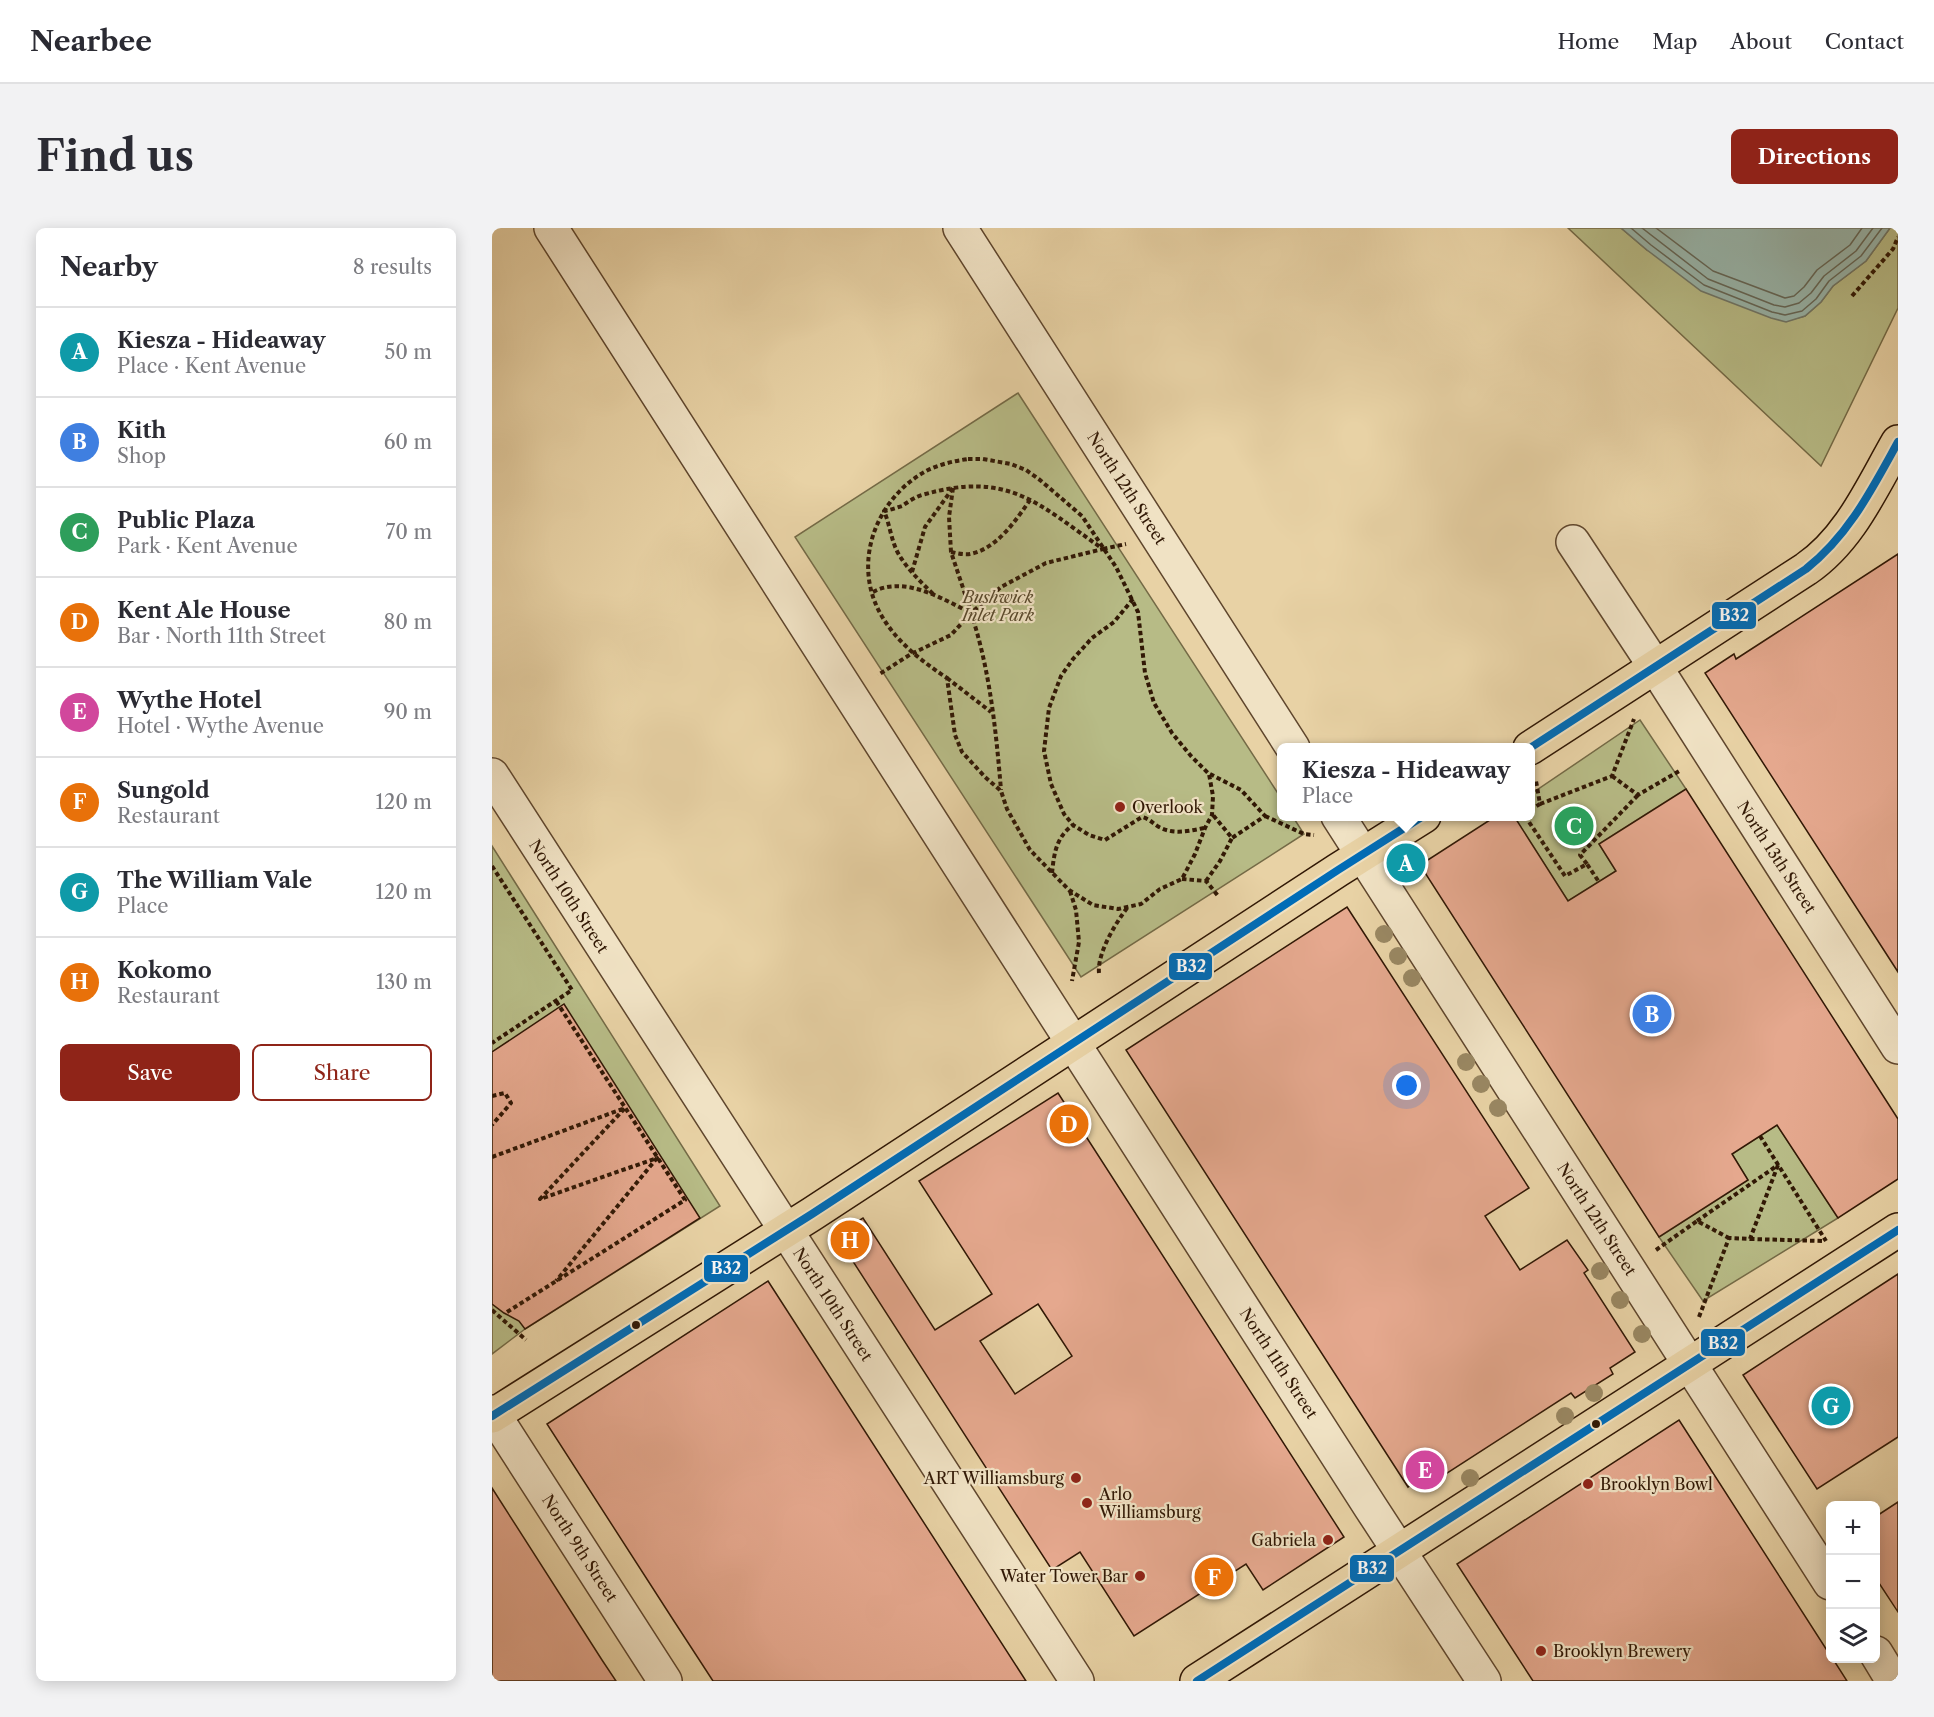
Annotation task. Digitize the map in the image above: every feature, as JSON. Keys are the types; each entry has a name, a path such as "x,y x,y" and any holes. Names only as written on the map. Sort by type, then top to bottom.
{"main road":[{"path":"1535,745 1806,569 1830,550 1850,525 1898,442"},
{"path":"493,1414 786,1231 1416,821"},
{"path":"1197,1681 1898,1230"}],"street":[{"name":"North 11th Street","path":"550,228 1484,1681"},
{"name":"North 12th Street","path":"960,228 1290,743"},
{"name":"North 13th Street","path":"1573,542 1898,1047"},
{"name":"North 10th Street","path":"492,775 1077,1681"},
{"name":"North 12th Street","path":"1327,826 1363,855 1826,1577"},
{"name":"North 9th Street","path":"493,1414 665,1681"},
{"path":"1880,1661 1893,1681"}],"path":[{"path":"1852,296 1893,249 1898,237"},
{"path":"993,713 924,663 898,638 878,608 868,576 870,543 890,501 902,488 929,470 947,462 968,459 999,461 1026,470 1082,516 1116,567 1138,612 1145,673 1154,703 1172,733 1191,756 1209,774 1242,790 1265,816 1304,834 1327,826"},
{"path":"884,512 900,507 919,495 953,488 974,485 1002,488 1030,500 1057,516 1103,549"},
{"path":"953,488 949,517 951,552 978,633 993,713 1001,791 1007,809 1030,850 1069,890 1093,905 1118,909 1141,904 1160,889 1182,879 1206,881 1219,897"},
{"path":"912,572 925,527 953,488"},
{"path":"951,552 969,555 987,546 1008,531 1030,500"},
{"path":"884,512 897,552 933,594"},
{"path":"878,675 914,653 951,635 1001,587 1046,563 1129,543"},
{"path":"873,592 880,588 914,588 933,594 971,614"},
{"path":"1132,599 1114,622 1092,638 1072,659 1061,676 1049,708 1044,751 1051,784 1064,814 1073,825 1089,835 1105,840 1142,817 1151,819 1155,825 1169,831 1188,832 1205,828"},
{"path":"947,678 955,735 962,752 1001,791"},
{"path":"1535,807 1612,776 1634,719"},
{"path":"1599,882 1580,855 1638,795 1682,770"},
{"path":"1182,879 1212,815 1214,796 1209,774"},
{"path":"1612,776 1638,795"},
{"path":"1536,781 1540,804"},
{"path":"1212,815 1232,838"},
{"path":"1206,881 1232,838 1265,816"},
{"path":"1528,821 1564,876 1587,864"},
{"path":"1052,873 1055,851 1064,831 1073,825"},
{"path":"492,866 572,990 492,1043"},
{"path":"1069,890 1076,910 1080,942 1072,981"},
{"path":"1100,974 1099,966 1114,926 1127,907"},
{"path":"507,1312 685,1200 556,1001"},
{"path":"492,1096 505,1093 511,1103 492,1125"},
{"path":"492,1157 625,1108"},
{"path":"625,1108 540,1199 657,1158"},
{"path":"1697,1221 1729,1238 1826,1241 1760,1136"},
{"path":"556,1281 657,1158"},
{"path":"1656,1250 1778,1165"},
{"path":"1750,1239 1778,1165"},
{"path":"1699,1317 1729,1238"},
{"path":"492,1310 526,1340"}],"green space":[{"path":"1568,228 1621,228 1647,250 1786,321 1805,316 1821,302 1833,286 1866,261 1890,228 1898,228 1898,308 1821,466"},
{"name":"Bushwick Inlet Park","path":"1018,393 1277,792 1277,821 1296,821 1304,834 1081,977 795,537"},
{"path":"1640,720 1686,789 1599,844 1616,871 1568,901 1517,821 1535,821 1535,791"},
{"path":"492,846 720,1206 525,1329 492,1354"},
{"path":"1777,1125 1838,1218 1703,1301 1659,1237 1748,1180 1732,1154"}],"water":[{"path":"1621,228 1890,228 1866,261 1833,286 1821,302 1805,316 1786,322 1701,291"}],"building":[{"path":"1898,554 1898,972 1705,673 1734,654 1736,659"},
{"path":"1686,789 1898,1119 1898,1179 1838,1218 1777,1125 1732,1154 1748,1180 1659,1237 1420,865 1488,821 1517,821 1568,901 1616,871 1599,844"},
{"path":"1347,907 1529,1188 1485,1216 1520,1270 1567,1240 1588,1270 1584,1273 1635,1352 1610,1368 1613,1374 1575,1398 1571,1393 1421,1490 1416,1480 1408,1487 1126,1050"},
{"path":"564,1004 700,1218 525,1329 519,1321 492,1304 492,1052"},
{"path":"1058,1093 1344,1537 1263,1590 1246,1564 1134,1636 1080,1552 1052,1570 836,1235 863,1218 935,1330 992,1294 919,1181","holes":["1038,1304 1072,1356 1015,1394 980,1341"]},
{"path":"1898,1274 1898,1437 1817,1489 1743,1375"},
{"path":"768,1281 1026,1681 713,1681 672,1618 547,1424"},
{"path":"1679,1420 1826,1649 1826,1663 1836,1663 1847,1681 1533,1681 1457,1564"},
{"path":"492,1488 602,1660 616,1681 492,1681"},
{"path":"1898,1502 1898,1612 1880,1585 1880,1514"}],"transit line":[{"name":"B32","path":"1535,745 1806,569 1821,556 1847,526 1869,494 1898,442"},
{"name":"B32","path":"492,1416 812,1214 1415,821"},
{"name":"B32","path":"1197,1681 1898,1230"}],"place":[{"name":"Overlook","path":"1120,807"},
{"name":"Public Plaza","path":"1574,826"},
{"name":"Kiesza - Hideaway","path":"1406,863"},
{"name":"Kith","path":"1652,1014"},
{"name":"Kent Ale House","path":"1069,1124"},
{"name":"Kokomo","path":"850,1240"},
{"name":"The William Vale","path":"1831,1406"},
{"name":"Wythe Hotel","path":"1425,1470"},
{"name":"ART Williamsburg","path":"1076,1478"},
{"name":"Brooklyn Bowl","path":"1588,1484"},
{"name":"Arlo Williamsburg","path":"1087,1503"},
{"name":"Gabriela","path":"1328,1540"},
{"name":"Water Tower Bar","path":"1140,1576"},
{"name":"Sungold","path":"1214,1577"},
{"name":"Brooklyn Brewery","path":"1541,1651"}]}
